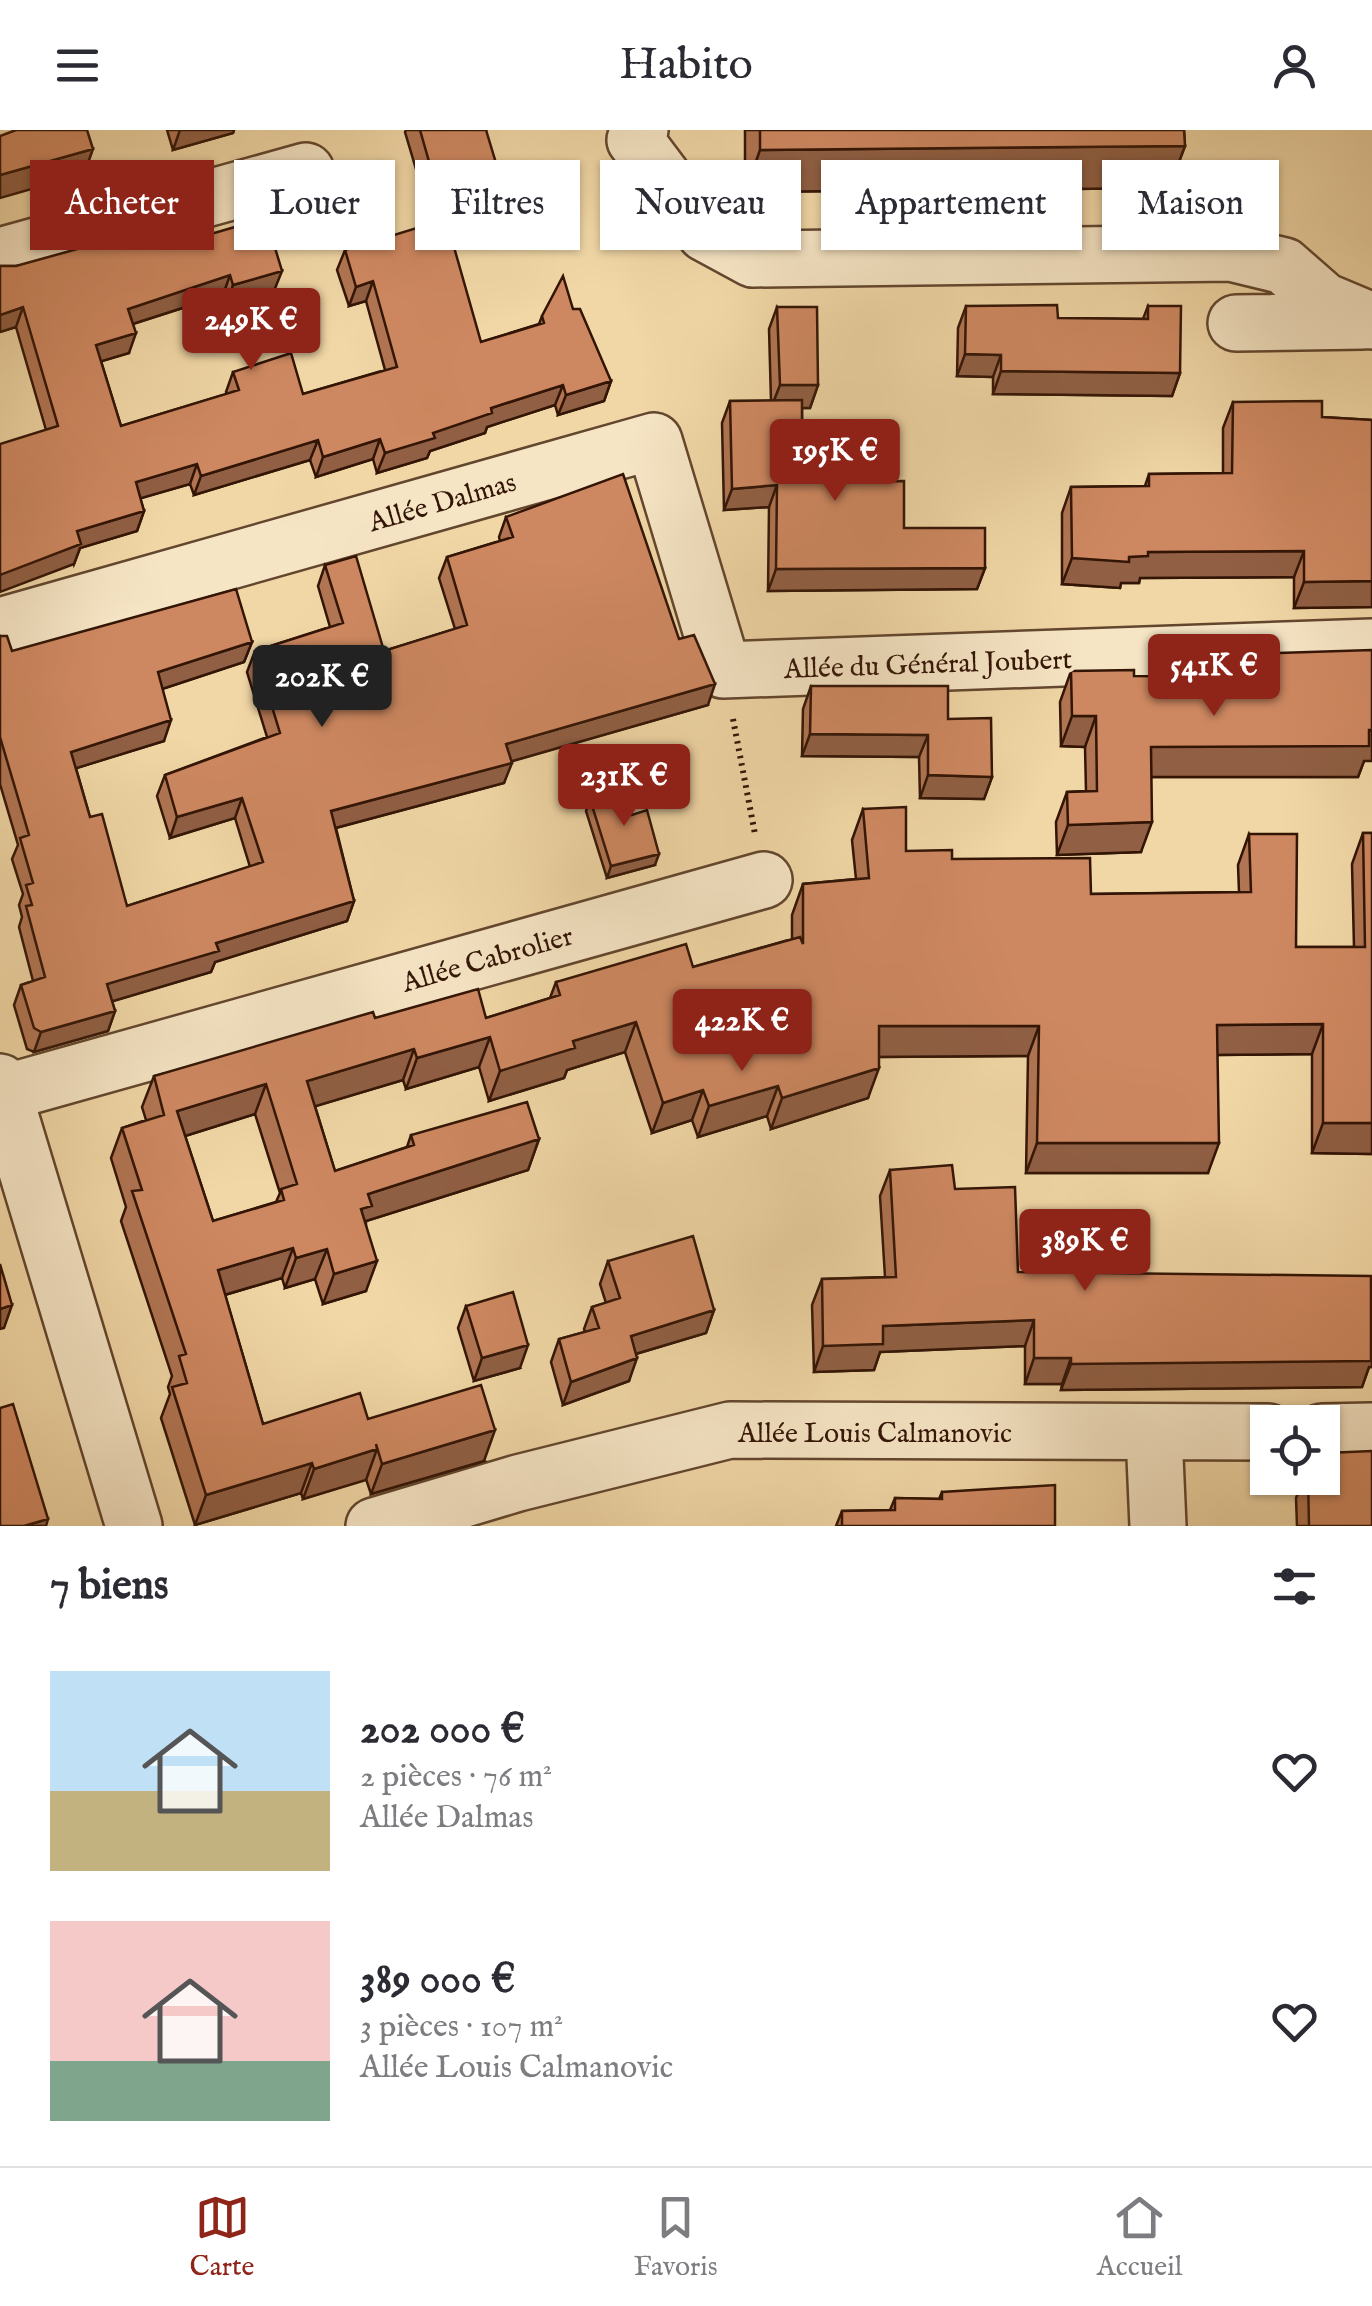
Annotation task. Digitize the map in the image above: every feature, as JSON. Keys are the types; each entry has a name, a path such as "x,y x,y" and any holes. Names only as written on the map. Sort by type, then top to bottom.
{"street":[{"path":"640,130 635,140 704,233 753,259 1231,253 1284,266 1324,301 1369,321"},
{"path":"0,256 234,190"},
{"path":"1236,322 1369,321"},
{"name":"Allée Dalmas","path":"0,626 654,441 723,670"},
{"name":"Allée du Général Joubert","path":"723,670 1372,647"},
{"name":"Allée Cabrolier","path":"2,1088 764,880"},
{"path":"2,1088 134,1526"},
{"name":"Allée Louis Calmanovic","path":"374,1526 518,1483 730,1430 1250,1432"},
{"path":"1340,1432 1372,1431"},
{"path":"1154,1434 1158,1526"}],"path":[{"path":"723,670 764,880"}],"building":[{"path":"16,130 87,130 93,149 54,160 30,160 30,167 0,175 0,136"},
{"path":"420,130 486,130 495,160 429,160"},
{"path":"760,130 1184,130 1185,146 760,150"},
{"path":"234,227 234,250 276,250 282,271 233,285 230,275 128,309 136,333 96,345 121,426 239,390 233,372 291,353 303,394 397,367 373,281 356,287 345,250 395,250 395,235 415,229 415,250 455,250 481,342 544,323 542,316 563,276 573,309 580,309 611,381 566,395 563,385 491,408 492,413 433,433 435,438 385,453 380,439 323,457 318,440 201,476 197,464 136,482 144,511 77,531 81,544 0,575 0,444 58,426 23,307 0,315 0,266 16,266 74,250 214,250 214,233"},
{"path":"1057,305 1058,318 1148,319 1148,306 1181,306 1180,373 1001,371 1001,355 965,354 966,306"},
{"path":"777,307 817,307 818,385 780,385"},
{"path":"802,400 802,482 904,481 904,528 985,528 985,568 776,569 777,485 732,489 730,401"},
{"path":"1322,401 1322,417 1372,420 1372,581 1304,582 1304,551 1148,552 1148,556 1129,557 1129,562 1072,558 1071,487 1149,486 1149,474 1232,473 1233,402"},
{"path":"623,474 679,639 694,635 715,684 506,744 512,763 331,811 354,901 216,943 219,951 107,984 115,1011 41,1032 34,1028 21,985 45,977 26,906 32,905 26,885 33,883 20,838 29,835 0,737 0,636 7,636 12,651 236,589 252,642 158,672 171,720 71,752 90,817 102,814 127,906 263,862 242,798 177,817 165,775 280,733 255,651 343,623 325,565 356,556 384,651 467,625 447,557 513,537 506,517"},
{"path":"1372,650 1369,746 1151,747 1152,822 1068,825 1067,792 1097,791 1096,716 1072,716 1071,671 1134,670 1134,676 1248,677 1248,654"},
{"path":"811,686 948,686 948,719 991,718 992,777 928,775 928,735 810,734"},
{"path":"625,788 632,815 647,810 659,854 611,866 590,799"},
{"path":"906,807 906,851 952,850 952,859 1090,858 1091,894 1251,892 1249,834 1297,834 1296,947 1365,947 1363,833 1372,833 1372,1123 1323,1123 1323,1024 1217,1025 1219,1143 1037,1143 1039,1026 879,1026 879,1068 782,1098 778,1086 709,1106 703,1090 663,1103 636,1022 573,1041 575,1048 500,1071 490,1037 417,1058 414,1049 307,1081 335,1171 414,1145 411,1135 527,1102 539,1139 368,1194 372,1206 361,1209 377,1261 334,1274 327,1249 296,1258 293,1248 218,1270 263,1424 360,1393 368,1419 481,1385 495,1430 382,1464 376,1444 377,1449 314,1469 312,1463 206,1495 172,1387 187,1383 179,1356 186,1354 132,1191 142,1190 122,1128 164,1115 154,1076 373,1012 375,1018 478,989 486,1018 560,995 556,982 686,944 693,967 800,937 803,944 803,884 869,878 863,809","holes":["266,1084 297,1184 281,1189 284,1200 213,1221 177,1111"]},
{"path":"952,1165 955,1189 1015,1187 1018,1272 1371,1276 1371,1361 1071,1364 1071,1358 1034,1358 1034,1320 883,1326 883,1344 823,1346 822,1279 896,1277 890,1170"},
{"path":"693,1236 714,1310 631,1336 637,1358 571,1382 559,1339 599,1328 592,1307 620,1298 608,1261"},
{"path":"0,1264 12,1305 0,1309"},
{"path":"513,1292 528,1345 482,1358 466,1306"},
{"path":"13,1404 48,1519 24,1526 0,1526 0,1408"},
{"path":"1372,1451 1372,1526 1309,1526 1308,1495 1340,1495 1340,1452"},
{"path":"1055,1485 1055,1526 842,1526 842,1511 895,1510 895,1498 942,1499 942,1492"}]}
